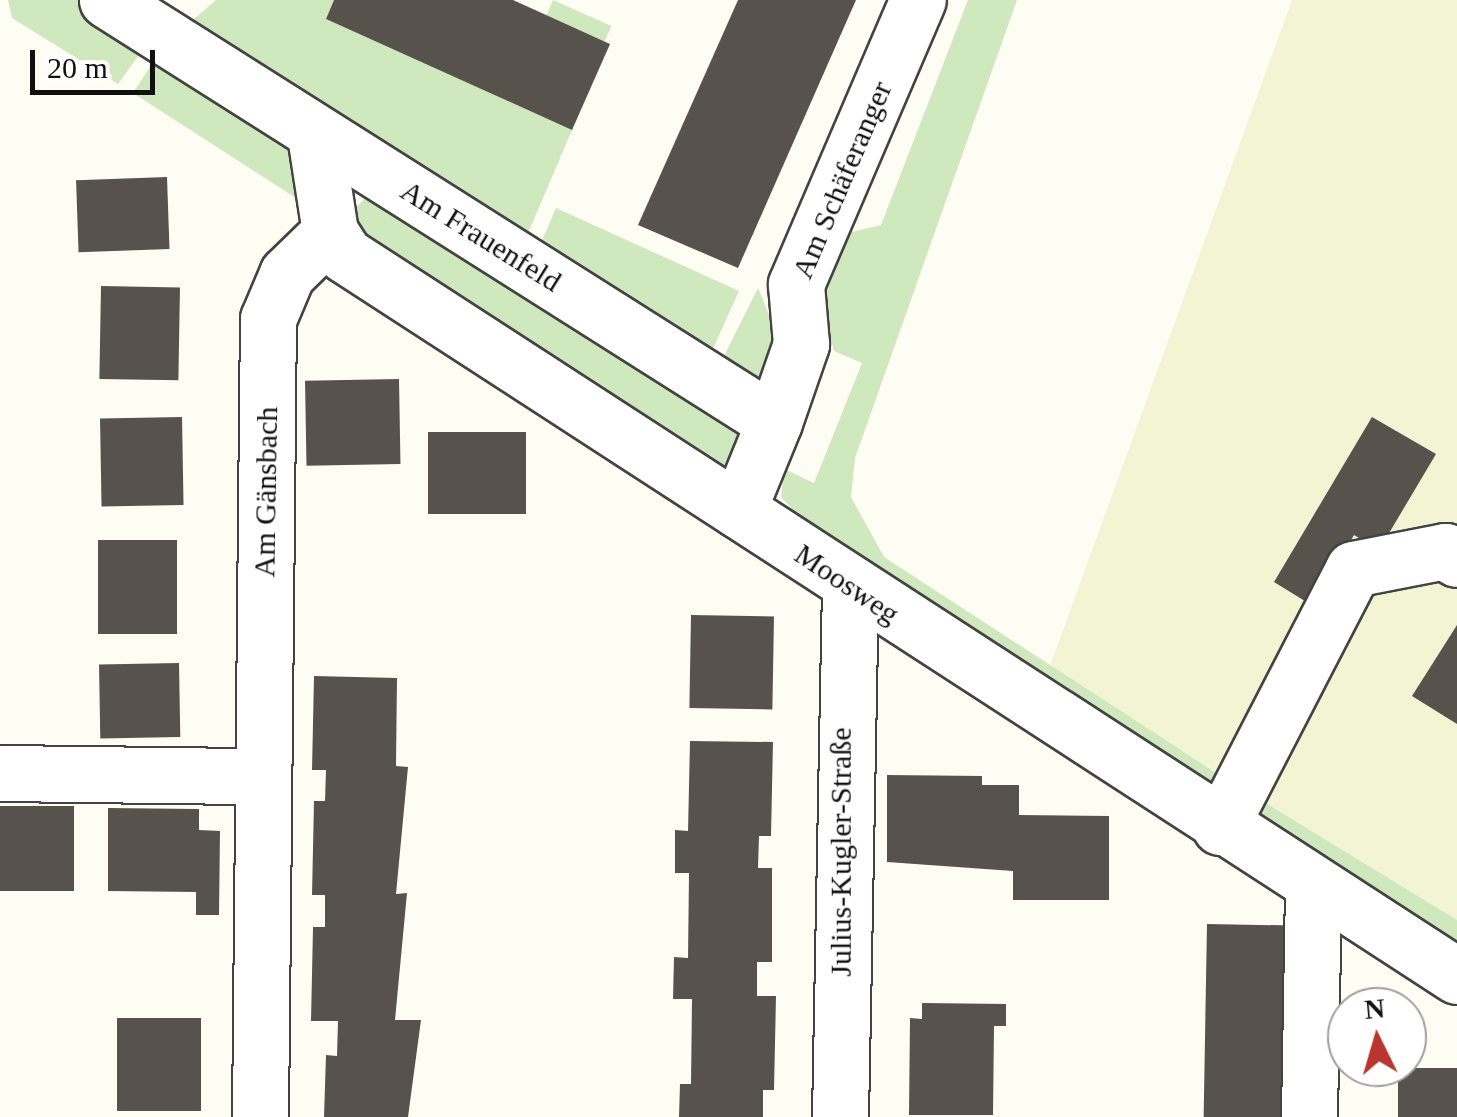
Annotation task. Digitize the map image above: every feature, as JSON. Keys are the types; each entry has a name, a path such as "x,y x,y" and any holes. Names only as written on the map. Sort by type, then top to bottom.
{"street":[{"name":"Am Frauenfeld","path":"107,0 774,422"},
{"name":"Am Schäferanger","path":"774,422 801,344 796,284 918,0"},
{"path":"315,135 330,232"},
{"name":"Moosweg","path":"330,232 345,254 1220,827 1457,976"},
{"name":"Am Gänsbach","path":"260,1117 268,319 287,274 330,232"},
{"path":"738,510 774,422"},
{"path":"1220,827 1353,569 1445,551 1457,559"},
{"name":"Julius-Kugler-Straße","path":"840,1117 850,586"},
{"path":"0,774 263,776"},
{"path":"1309,1117 1313,885"}],"green space":[{"path":"8,0 91,0 147,44 118,84 12,18"},
{"path":"216,0 334,0 326,19 572,130 520,252 178,33"},
{"path":"553,0 611,26 605,42 546,16"},
{"path":"968,0 1017,0 855,458 851,497 884,557 1230,782 1221,796 810,529 781,497 784,469 814,483 862,363 834,351 819,294 847,233 881,225"},
{"path":"1292,0 1457,0 1457,920 1049,669"},
{"path":"159,53 288,141 307,205 133,93"},
{"path":"371,193 734,419 741,435 727,470 677,456 683,440 407,262 397,276 376,263 351,212"},
{"path":"556,208 739,291 707,362 533,261"},
{"path":"758,288 781,344 762,382 718,368"},
{"path":"1256,797 1457,920 1457,948 1250,813"}],"building":[{"path":"334,0 513,0 610,44 572,130 326,19"},
{"path":"738,0 856,0 738,268 638,225"},
{"path":"167,177 170,249 79,252 76,180"},
{"path":"101,286 180,287 178,380 99,379"},
{"path":"399,379 400,464 306,466 305,381"},
{"path":"182,417 184,505 102,506 100,418"},
{"path":"1372,417 1436,454 1379,550 1354,535 1313,606 1274,582"},
{"path":"428,432 526,432 526,514 428,514"},
{"path":"98,540 177,540 177,634 98,634"},
{"path":"691,615 774,616 772,709 689,708"},
{"path":"1457,625 1457,724 1412,696"},
{"path":"179,663 180,737 100,738 99,664"},
{"path":"314,676 397,678 396,766 408,767 396,894 407,893 395,1020 421,1020 408,1117 324,1117 326,1055 337,1056 338,1021 311,1021 313,927 325,927 325,895 312,895 314,801 325,801 326,770 312,770"},
{"path":"690,741 773,742 771,836 759,836 758,868 772,868 772,962 757,962 757,996 776,996 774,1090 763,1090 763,1117 679,1117 680,1084 691,1084 692,999 673,999 674,957 688,958 689,873 675,873 675,830 688,831"},
{"path":"887,775 982,776 982,785 1019,785 1019,815 1109,816 1109,900 1013,900 1013,871 887,862"},
{"path":"0,806 74,806 74,891 0,891"},
{"path":"108,808 199,809 199,830 220,831 219,915 196,915 196,892 108,891"},
{"path":"1207,924 1284,925 1281,1117 1204,1117"},
{"path":"922,1003 1006,1004 1006,1026 994,1026 993,1115 909,1115 910,1018 922,1019"},
{"path":"117,1018 201,1018 201,1111 117,1111"},
{"path":"1427,1068 1457,1068 1457,1117 1398,1117 1398,1087 1427,1087"}]}
